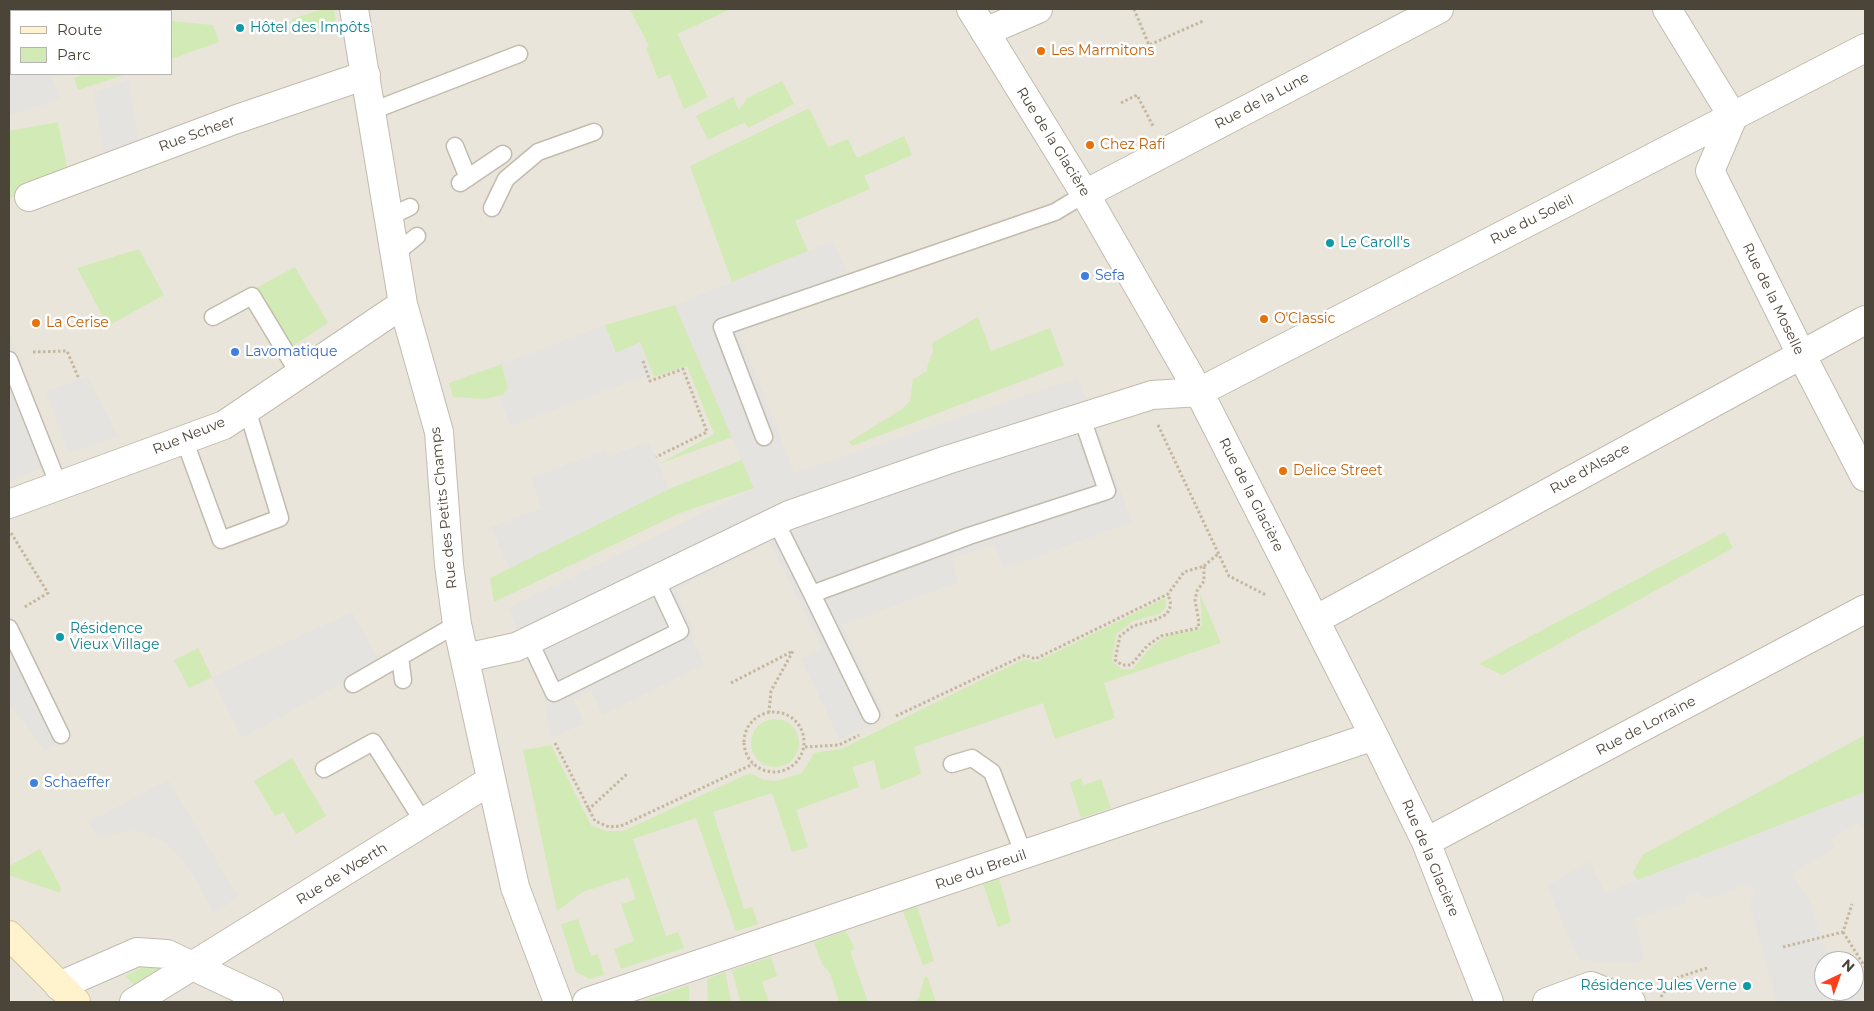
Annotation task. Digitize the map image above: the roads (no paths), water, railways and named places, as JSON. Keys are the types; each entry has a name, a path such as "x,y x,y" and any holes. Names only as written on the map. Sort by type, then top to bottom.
{"street":[{"name":"Rue des Petits Champs","path":"354,9 372,111 400,212 395,254 403,304 439,432 449,565 457,624 490,781 515,887 558,1002"},
{"name":"Rue de la Glacière","path":"971,9 1085,194 1199,392 1426,842 1489,1002"},
{"path":"985,32 1038,9"},
{"name":"Rue de la Lune","path":"1085,194 1439,9"},
{"path":"1667,9 1733,117"},
{"name":"Rue du Soleil","path":"1199,392 1865,48"},
{"name":"Rue Scheer","path":"29,197 234,120 366,74"},
{"name":"Rue de la Moselle","path":"1733,117 1710,171 1801,354 1865,477"},
{"name":"Rue Neuve","path":"9,504 224,424 403,304"},
{"name":"Rue d'Alsace","path":"1315,620 1865,320"},
{"path":"465,658 516,647 776,522 947,460 1152,396 1199,392"},
{"name":"Rue de Lorraine","path":"1426,842 1865,609"},
{"name":"Rue du Breuil","path":"587,1002 1374,736"},
{"name":"Rue de Wœrth","path":"134,1002 194,967 490,781"},
{"path":"9,936 68,994 137,952 166,954 269,1002"},
{"path":"1547,1002 1591,986 1631,1002"}],"lane":[{"path":"372,111 519,54"},
{"path":"492,208 506,178 538,152 594,132"},
{"path":"455,146 464,181 503,154"},
{"path":"764,437 722,327 1055,212 1085,194"},
{"path":"395,254 417,236"},
{"path":"213,317 252,296 299,374"},
{"path":"9,360 59,486"},
{"path":"184,440 221,540 280,518 247,409"},
{"path":"812,594 968,536 1107,491 1082,418"},
{"path":"776,522 871,715"},
{"path":"529,640 554,693 680,631 656,580"},
{"path":"353,684 457,624"},
{"path":"9,628 61,734"},
{"path":"400,657 404,680"},
{"path":"324,768 373,742 424,823"},
{"path":"952,764 972,758 992,772 1024,855"}],"place":[{"name":"Hôtel des Impôts","path":"240,28"},
{"name":"Les Marmitons","path":"1041,51"},
{"name":"Chez Rafi","path":"1090,145"},
{"name":"Le Caroll's","path":"1330,243"},
{"name":"Sefa","path":"1085,276"},
{"name":"O'Classic","path":"1264,319"},
{"name":"La Cerise","path":"36,323"},
{"name":"Lavomatique","path":"235,352"},
{"name":"Delice Street","path":"1283,471"},
{"name":"Résidence Vieux Village","path":"60,637"},
{"name":"Schaeffer","path":"34,783"},
{"name":"Résidence Jules Verne","path":"1747,986"}]}
